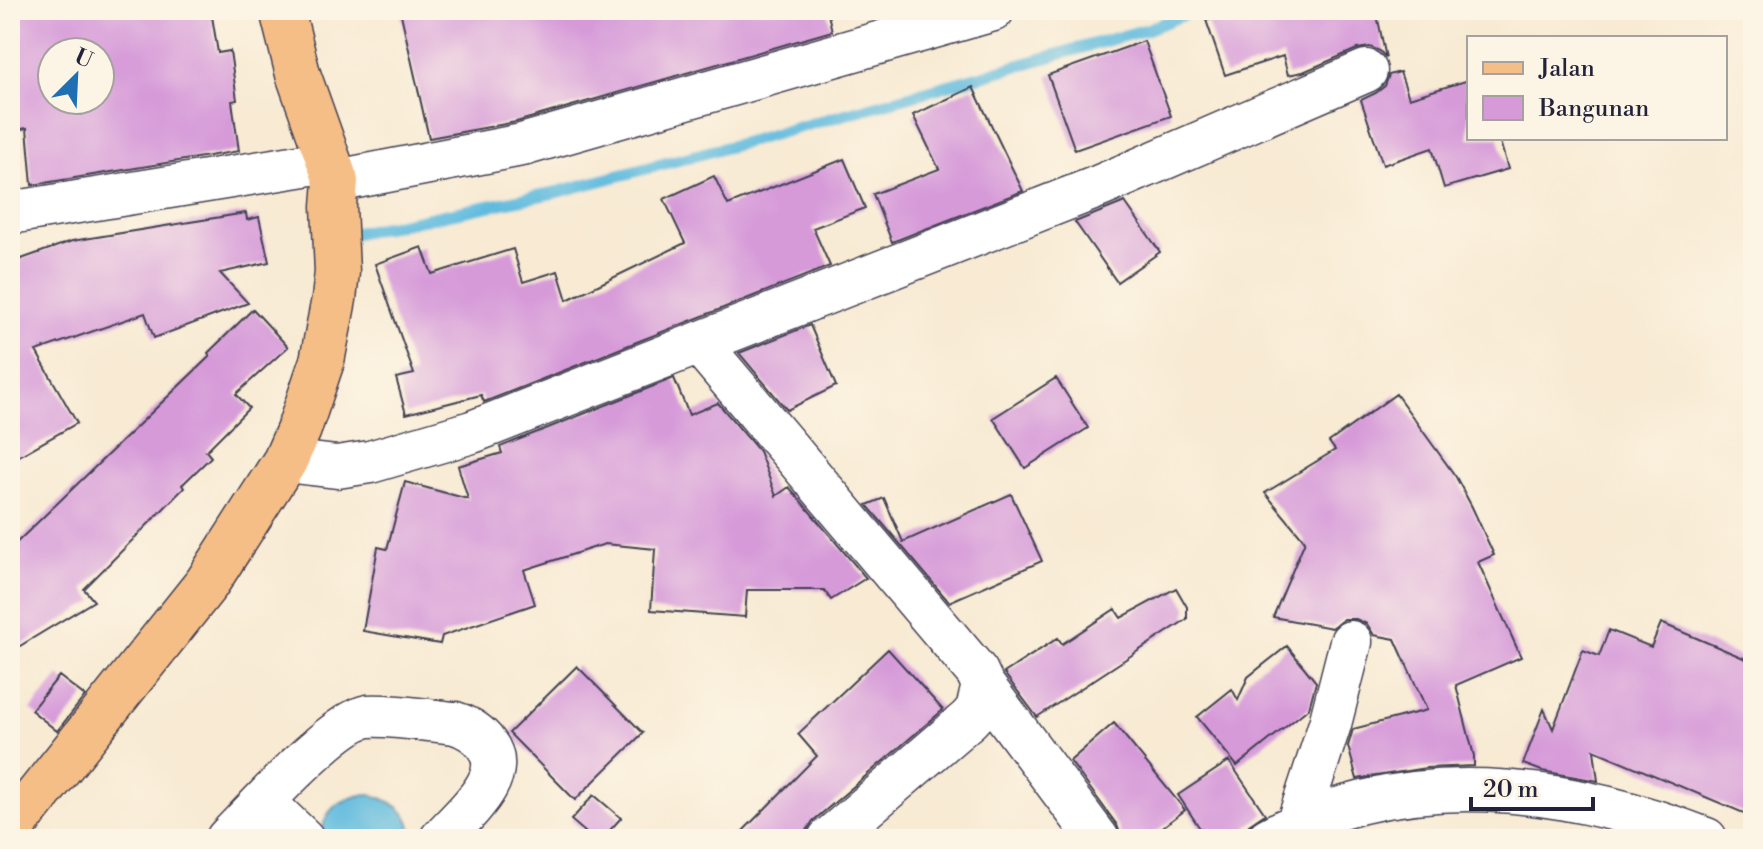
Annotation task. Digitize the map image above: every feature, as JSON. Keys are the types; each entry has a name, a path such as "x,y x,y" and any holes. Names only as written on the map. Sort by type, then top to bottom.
{"main road":[{"path":"10,830 207,583 285,461 322,361 337,272 333,183 298,74 282,10"}],"street":[{"path":"10,213 333,183 522,145 993,10"},
{"path":"285,461 337,467 370,462 472,432 1100,186 1366,71"},
{"path":"699,343 977,672 983,685 1098,839"},
{"path":"1283,831 1330,724 1351,642"},
{"path":"829,839 969,719 977,710 983,685"},
{"path":"227,839 319,746 366,716 455,723 467,727 492,753 494,767 479,796 441,839"},
{"path":"1283,831 1346,805 1380,798 1496,790 1553,795 1609,807 1660,821 1706,839"},
{"path":"264,802 303,839"}],"water":[{"path":"367,794 392,803 405,814 411,839 323,839 325,820 334,807"}],"building":[{"path":"10,10 211,10 218,53 230,51 237,100 232,101 239,151 32,185 27,128 16,130 10,76"},
{"path":"400,10 827,10 832,31 516,122 429,138"},
{"path":"1235,10 1376,10 1386,58 1370,47 1357,49 1303,72 1288,75 1283,56 1225,75 1206,20"},
{"path":"1144,41 1171,116 1075,150 1048,75"},
{"path":"1400,72 1409,98 1467,81 1467,140 1500,140 1508,169 1444,188 1432,148 1383,165 1361,100 1385,86 1389,75"},
{"path":"973,87 1023,191 892,242 873,194 939,169 913,115"},
{"path":"844,159 865,208 813,228 830,266 484,402 481,395 406,414 396,378 414,374 375,264 422,247 432,274 513,249 523,282 558,271 567,300 685,243 664,199 714,176 728,205"},
{"path":"1125,202 1160,252 1117,282 1075,222"},
{"path":"246,213 247,220 259,217 269,262 220,273 248,303 154,338 145,313 36,351 77,423 10,461 10,263 72,241"},
{"path":"253,309 288,347 236,394 249,408 206,451 211,457 182,485 184,488 84,589 94,601 10,652 10,549 210,356 208,353"},
{"path":"810,325 836,386 787,410 739,353"},
{"path":"674,378 689,415 718,403 759,451 776,496 789,487 866,578 831,600 824,590 747,590 745,617 651,610 655,549 605,544 524,570 535,604 442,636 440,644 363,631 378,547 387,549 405,482 468,499 458,466 502,453 500,447"},
{"path":"1056,378 1088,428 1025,468 993,418"},
{"path":"1396,394 1456,477 1472,507 1494,555 1478,562 1521,657 1456,685 1474,766 1426,768 1357,779 1348,746 1353,729 1427,710 1395,639 1374,635 1367,624 1356,619 1344,619 1332,628 1273,617 1305,541 1265,493 1335,450 1329,442"},
{"path":"1011,494 1042,561 949,602 867,505 884,498 903,542"},
{"path":"1176,588 1187,607 1187,619 1037,717 1004,673 1058,638 1062,644 1115,609 1121,618"},
{"path":"1661,623 1753,662 1753,817 1594,750 1598,781 1542,771 1523,764 1544,709 1553,729 1583,650 1599,656 1609,630 1651,647"},
{"path":"1287,646 1316,682 1309,708 1237,766 1197,717 1232,689 1238,700 1248,677"},
{"path":"888,649 943,710 813,821 806,839 735,839 817,756 798,734"},
{"path":"577,666 643,733 575,800 509,733"},
{"path":"59,676 85,696 57,731 31,710"},
{"path":"1114,723 1185,810 1147,839 1122,839 1117,825 1070,761"},
{"path":"1229,761 1265,814 1236,839 1207,839 1178,795"},
{"path":"594,795 621,818 602,839 593,839 571,820"}],"waterway":[{"path":"351,234 557,192 750,141 1148,29 1196,10"}]}
